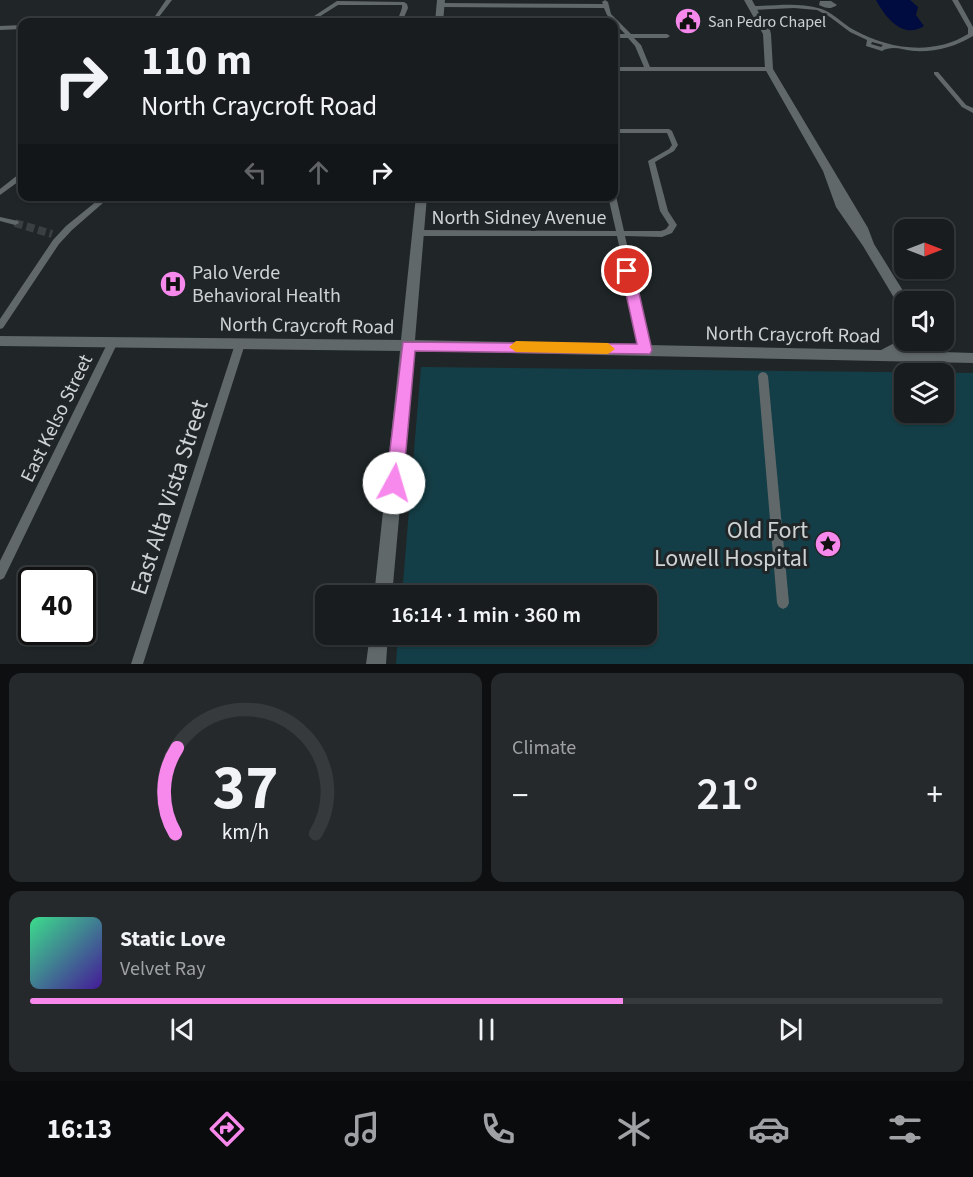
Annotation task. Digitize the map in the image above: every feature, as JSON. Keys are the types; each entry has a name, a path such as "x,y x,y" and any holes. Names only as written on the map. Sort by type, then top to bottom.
{"street":[{"path":"156,18 169,0"},
{"path":"748,0 767,34 769,69 897,291"},
{"path":"755,12 816,8 833,15 854,32 870,39 868,45 872,47 882,49 888,44 936,48 962,42 972,35 971,28 955,0"},
{"path":"314,18 337,3 404,4 401,18"},
{"path":"439,18 441,3 605,3 612,18"},
{"path":"618,24 638,45 647,68"},
{"path":"0,28 18,27"},
{"path":"618,36 667,36"},
{"path":"618,69 769,69"},
{"path":"936,73 964,106 973,111"},
{"name":"North Sidney Avenue","path":"419,233 662,234 669,231 673,225 664,211 651,161 672,150 675,145 669,131 618,132"},
{"path":"0,193 18,179"},
{"path":"0,326 51,248 56,235 101,201"},
{"path":"384,585 422,201"},
{"path":"613,201 645,350"},
{"path":"3,220 15,223"},
{"name":"North Craycroft Road","path":"0,341 408,345 973,358"},
{"name":"East Kelso Street","path":"0,574 113,342"},
{"name":"East Alta Vista Street","path":"137,664 240,344"},
{"path":"880,356 894,349"},
{"path":"934,351 938,357"},
{"path":"764,376 783,603"},
{"path":"376,664 378,645"}],"shaded area":[{"path":"876,0 910,0 918,7 916,15 924,26 916,30 909,30 896,25 884,13"},
{"path":"421,367 894,372 894,423 954,423 954,373 973,373 973,664 396,664 397,645 657,645 657,585 403,585"}],"tunnel":[{"path":"15,223 52,234"}],"slow traffic":[{"path":"516,347 608,349"}],"place":[{"name":"San Pedro Chapel","path":"688,21"},
{"name":"Palo Verde Behavioral Health","path":"173,284"},
{"name":"Old Fort Lowell Hospital","path":"828,544"}],"route":[{"path":"394,483 408,345 645,350 627,271"}]}
